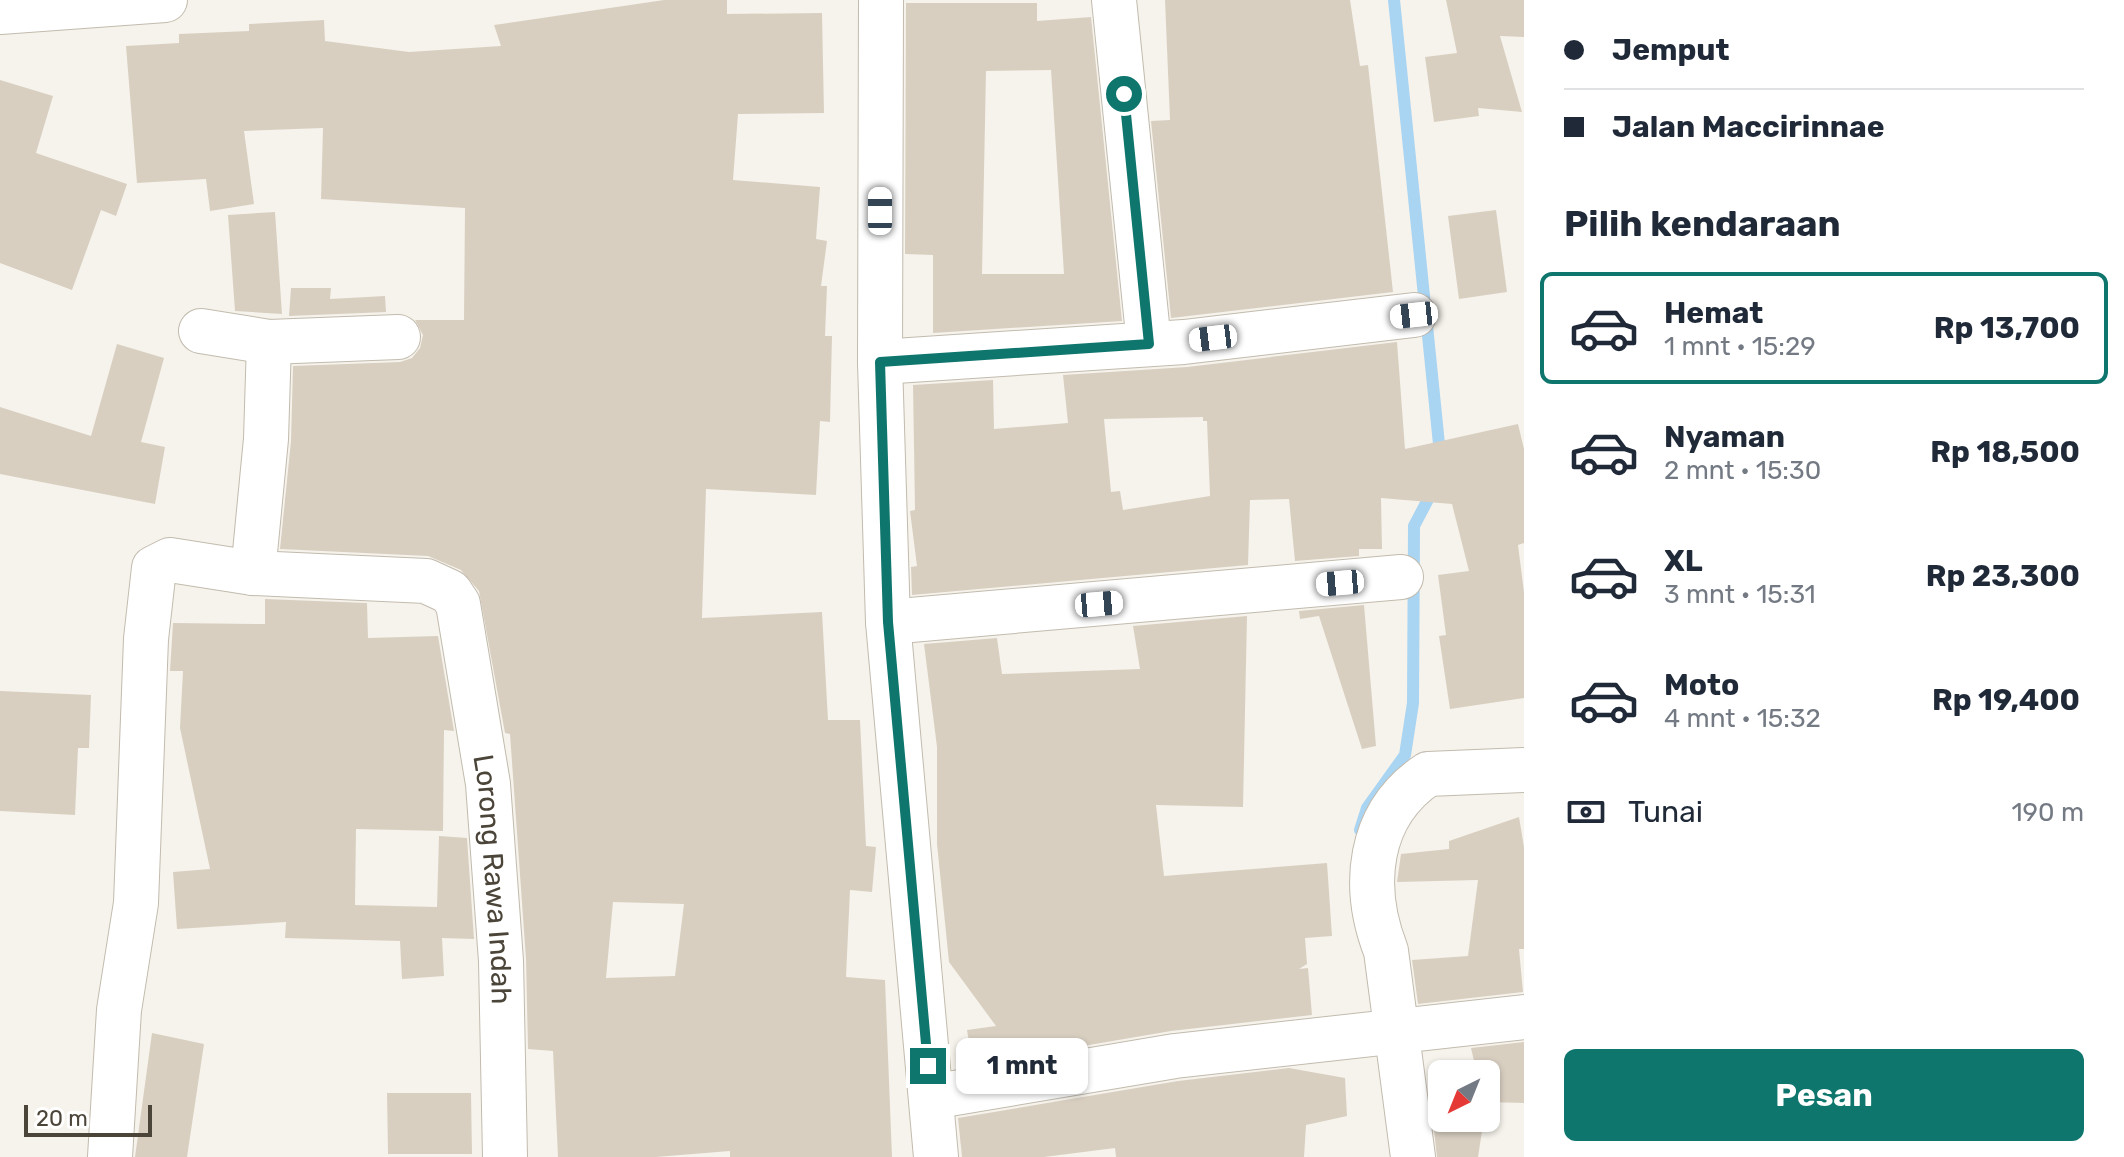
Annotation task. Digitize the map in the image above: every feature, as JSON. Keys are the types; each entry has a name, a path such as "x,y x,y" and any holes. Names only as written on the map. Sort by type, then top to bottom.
{"street":[{"path":"0,12 165,0"},
{"path":"881,0 880,362 888,622 936,1157"},
{"path":"1114,0 1149,344"},
{"path":"880,362 1149,344 1414,315"},
{"path":"201,331 269,342 398,337"},
{"path":"110,1157 119,1010 136,903 146,639 154,568 170,560 253,573 266,439 269,342"},
{"name":"Lorong Rawa Indah","path":"253,573 426,581 450,592 458,604 488,784 501,961 505,1157"},
{"path":"888,622 1401,577"},
{"path":"1413,1157 1376,1032 1386,951 1376,928 1371,892 1373,852 1384,821 1415,783 1428,774 1524,770"},
{"path":"931,1097 1175,1056 1524,1017"}],"building":[{"path":"664,0 727,0 727,14 822,13 824,113 738,114 733,180 820,187 816,239 827,241 821,286 827,286 825,336 832,336 830,422 820,421 816,495 706,489 702,618 822,612 828,720 860,720 866,846 876,847 872,892 850,890 846,977 885,980 892,1157 730,1157 730,1151 656,1157 558,1157 553,1051 528,1049 526,959 510,734 505,733 479,591 461,570 428,556 280,549 291,441 293,366 400,362 412,358 420,348 423,335 415,320 464,320 465,208 321,199 323,128 244,131 254,204 210,211 206,179 137,183 126,46 179,43 179,34 249,31 249,24 324,20 325,41 409,52 501,46 494,25","holes":["613,902 684,904 675,976 606,978"]},
{"path":"1165,0 1350,0 1360,66 1368,65 1393,292 1171,318 1151,121 1170,120"},
{"path":"1446,0 1524,0 1524,37 1500,36 1522,112 1478,108 1479,116 1434,122 1425,57 1457,53"},
{"path":"906,3 1037,3 1037,21 1091,17 1122,321 933,333 933,255 905,254","holes":["1051,70 1064,274 982,274 986,71"]},
{"path":"0,80 53,96 36,153 127,184 116,216 101,210 72,290 0,263"},
{"path":"1496,210 1507,292 1459,299 1448,216"},
{"path":"275,212 282,314 235,311 228,215"},
{"path":"291,288 331,288 330,299 385,296 386,312 289,316"},
{"path":"1397,342 1405,449 1518,424 1524,449 1524,543 1518,545 1524,592 1524,698 1450,709 1439,636 1446,635 1438,575 1469,571 1452,504 1381,498 1382,549 1359,549 1359,556 1295,561 1289,499 1250,500 1248,565 912,595 911,567 917,566 910,511 915,510 913,385 993,380 994,429 1068,423 1063,375 1187,367","holes":["1203,417 1203,421 1207,421 1210,496 1123,510 1120,491 1111,492 1104,419"]},
{"path":"117,344 164,358 141,442 165,447 155,504 0,474 0,407 91,436"},
{"path":"265,599 367,603 368,638 438,636 454,731 444,730 443,831 356,829 355,905 437,907 439,836 467,838 474,939 442,938 444,976 402,979 400,941 285,938 286,922 177,929 173,872 210,869 180,728 183,671 170,671 173,623 265,624"},
{"path":"1364,605 1376,746 1362,749 1319,616 1300,619 1299,611"},
{"path":"1247,616 1243,807 1156,805 1164,876 1327,863 1332,936 1305,938 1307,964 1299,969 1308,968 1312,1015 1171,1031 973,1065 967,1030 996,1026 949,962 937,844 937,747 924,644 997,638 1002,674 1140,669 1133,626"},
{"path":"0,691 91,695 89,748 78,748 75,815 0,811"},
{"path":"1519,817 1524,847 1524,949 1519,949 1523,992 1418,1004 1412,960 1468,956 1478,880 1397,882 1401,854 1449,849 1449,841"},
{"path":"152,1033 204,1044 187,1157 135,1157"},
{"path":"1524,1042 1524,1103 1500,1102 1500,1060 1474,1060 1471,1048"},
{"path":"1289,1068 1345,1078 1347,1116 1306,1125 1304,1157 1116,1157 1115,1148 1044,1157 962,1157 958,1118 1178,1081"},
{"path":"387,1093 471,1093 472,1154 388,1154"},
{"path":"1434,1132 1482,1132 1478,1157 1437,1157"}],"waterway":[{"path":"1394,0 1440,454"},
{"path":"1360,830 1367,808 1405,755 1413,703 1414,526 1434,488"}],"route":[{"path":"928,1066 888,622 880,362 1149,344 1124,94"}]}
